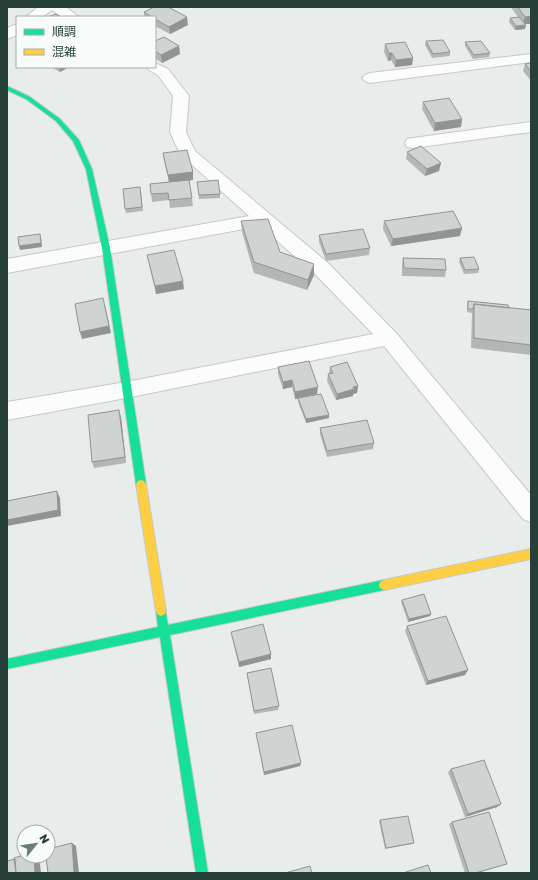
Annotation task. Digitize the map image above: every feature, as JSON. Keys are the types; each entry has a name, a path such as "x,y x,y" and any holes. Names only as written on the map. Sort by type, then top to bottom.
{"street":[{"path":"34,16 47,7"},
{"path":"56,7 70,16"},
{"path":"7,35 16,29"},
{"path":"370,78 531,58"},
{"path":"156,68 163,72 181,96 178,132 188,154 321,268 389,338 531,512"},
{"path":"7,88 28,98 58,120 76,140 90,169 106,248 126,390 202,873"},
{"path":"413,143 531,127"},
{"path":"7,266 264,219"},
{"path":"7,411 126,390 389,338"},
{"path":"7,664 531,554"}],"building":[{"path":"154,7 168,7 187,17 169,27 156,20 156,16 150,16 144,12"},
{"path":"518,7 531,7 531,16 525,17"},
{"path":"519,17 526,25 516,26 510,18"},
{"path":"164,37 179,46 161,55 156,52 156,41"},
{"path":"443,40 450,52 433,54 426,41"},
{"path":"481,41 490,53 474,55 465,42"},
{"path":"405,42 413,58 396,60 392,53 389,53 385,44"},
{"path":"531,63 531,71 525,64"},
{"path":"449,98 462,119 435,123 423,102"},
{"path":"421,146 441,163 427,169 407,152"},
{"path":"187,150 193,172 168,175 163,153"},
{"path":"189,180 192,198 169,200 168,193 151,194 150,184"},
{"path":"218,180 220,194 199,195 197,182"},
{"path":"140,187 142,207 125,209 123,189"},
{"path":"453,211 462,228 393,239 384,221"},
{"path":"268,219 280,252 314,264 308,280 254,262 241,221"},
{"path":"363,229 370,248 326,254 319,235"},
{"path":"40,234 41,243 19,246 18,237"},
{"path":"174,250 183,281 155,286 147,255"},
{"path":"474,257 479,269 465,270 460,258"},
{"path":"403,258 445,259 446,270 404,268"},
{"path":"103,298 109,326 80,332 75,304"},
{"path":"468,301 508,305 509,308 474,304 473,309 468,309"},
{"path":"474,304 531,310 531,345 474,338"},
{"path":"309,361 318,387 295,392 292,380 283,382 278,367"},
{"path":"347,362 358,386 353,387 354,389 337,394 328,374 333,373 330,367"},
{"path":"321,394 329,415 306,419 298,398"},
{"path":"119,410 125,457 92,462 88,415"},
{"path":"367,420 374,443 327,451 320,428"},
{"path":"57,491 58,510 7,520 7,501"},
{"path":"424,594 431,614 409,619 402,600"},
{"path":"446,616 468,670 428,681 407,626"},
{"path":"263,624 271,654 239,662 231,632"},
{"path":"271,668 279,706 254,711 247,673"},
{"path":"292,725 301,763 264,772 256,733"},
{"path":"484,760 501,804 468,814 451,769"},
{"path":"489,812 507,864 475,873 469,873 452,822"},
{"path":"408,816 414,843 386,848 380,820"},
{"path":"72,843 74,873 48,873 47,864 56,864 56,847"},
{"path":"16,857 16,864 34,864 35,873 16,873 14,858"},
{"path":"15,859 16,873 7,873 7,861"},
{"path":"428,865 431,873 403,873"},
{"path":"310,866 312,873 285,873"}],"traffic: fast":[{"path":"7,88 28,98 58,120 76,140 89,169 106,248 141,484"},
{"path":"7,664 384,585"},
{"path":"161,611 202,873"}],"traffic: slow":[{"path":"141,484 161,611"},
{"path":"384,585 531,554"}]}
